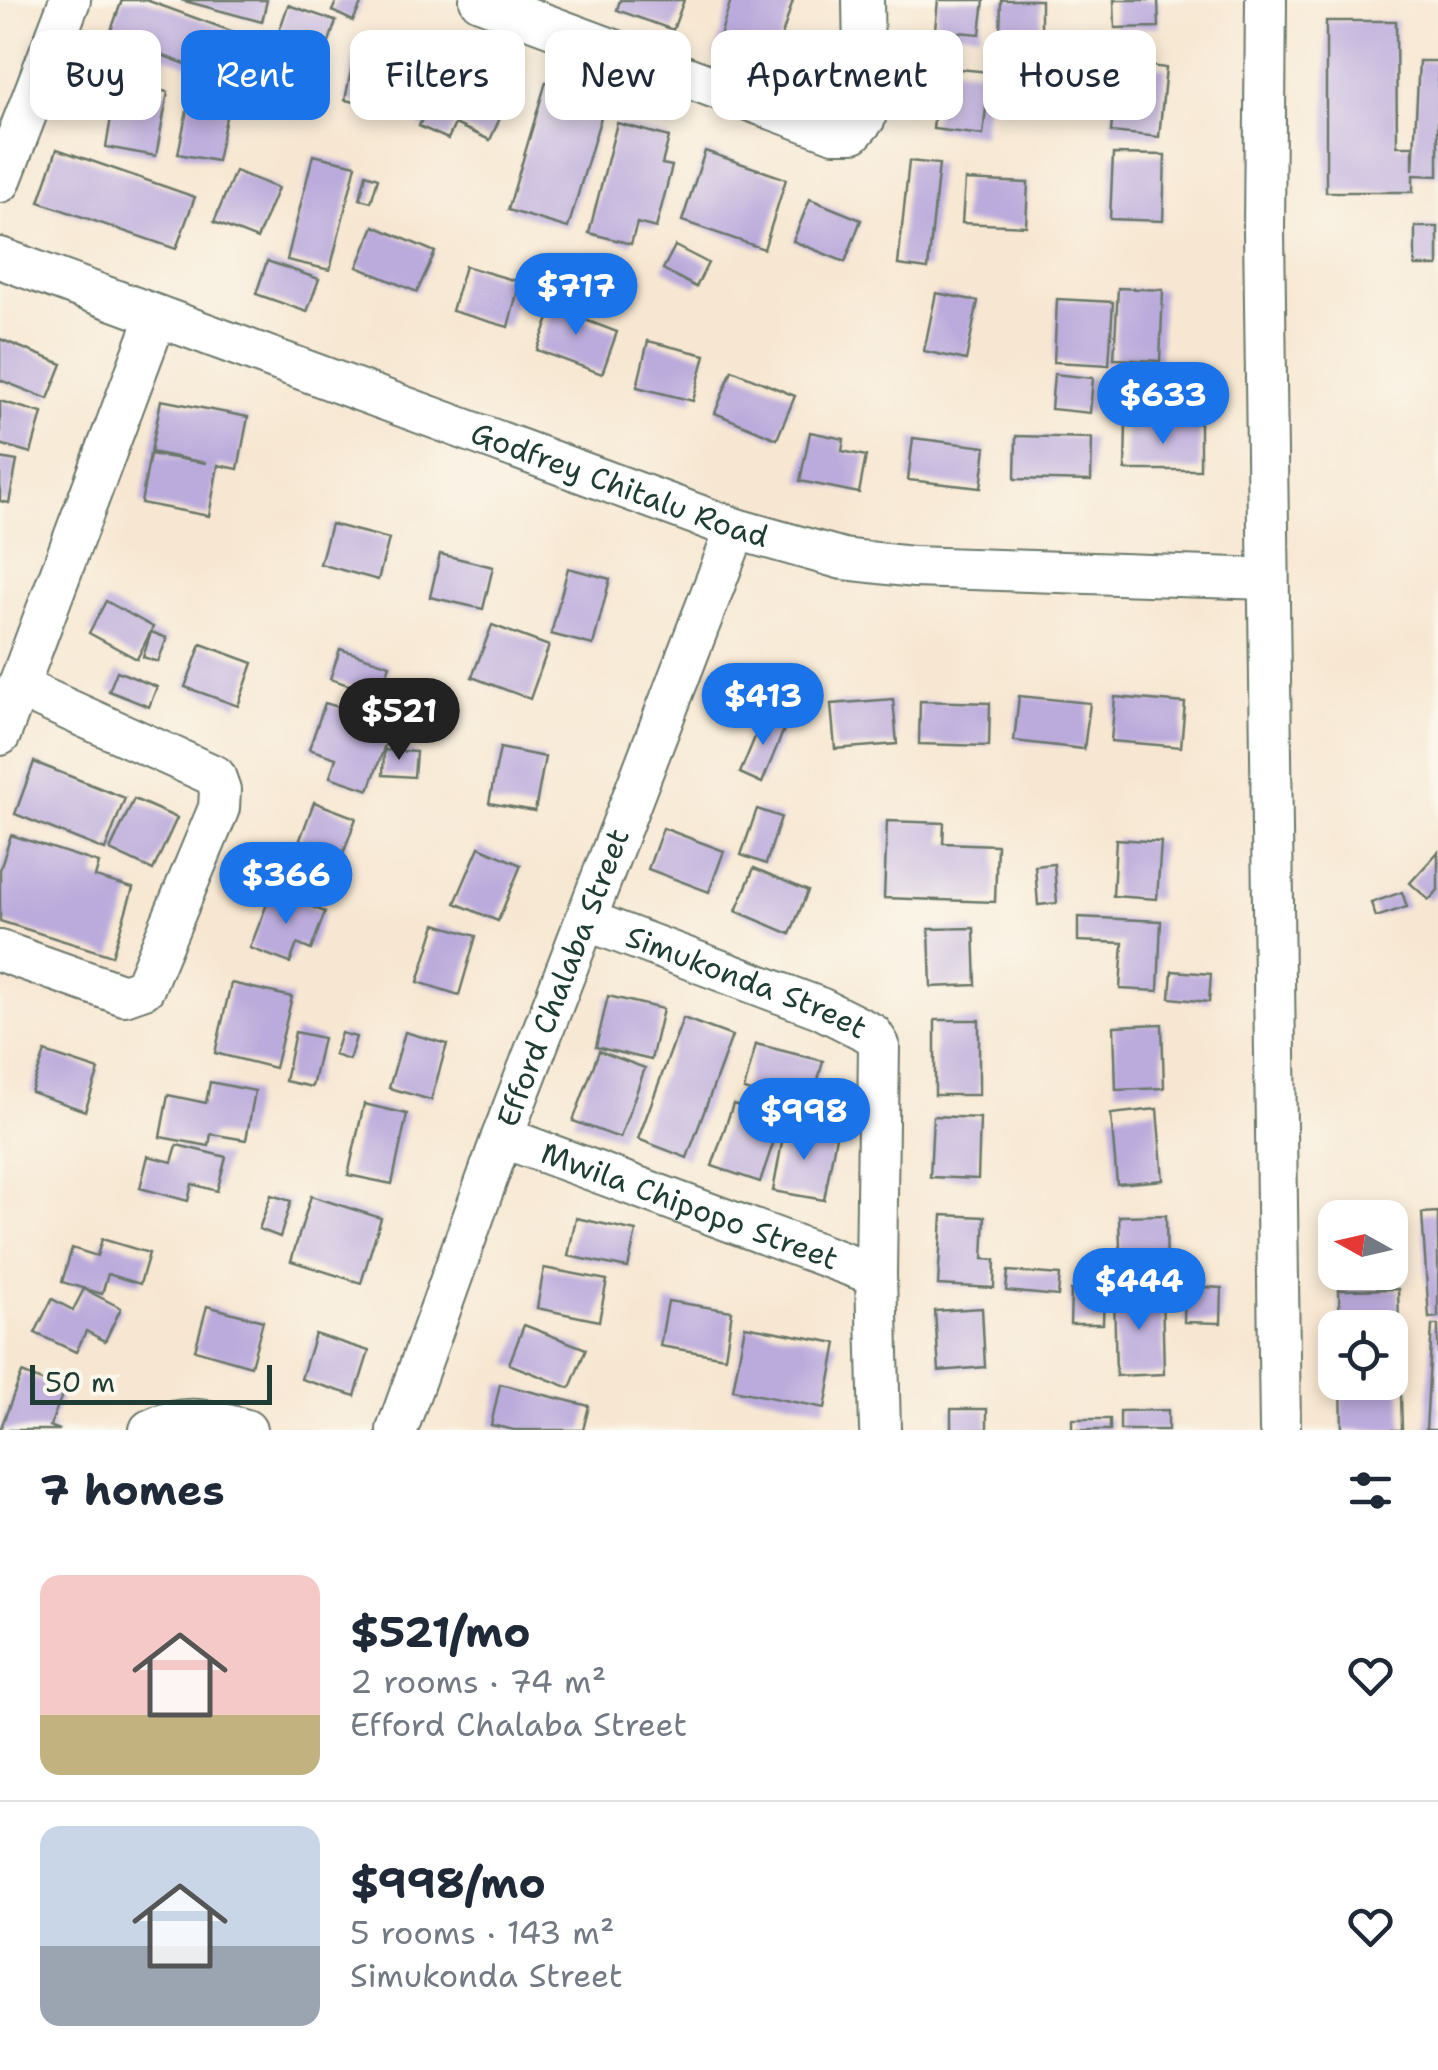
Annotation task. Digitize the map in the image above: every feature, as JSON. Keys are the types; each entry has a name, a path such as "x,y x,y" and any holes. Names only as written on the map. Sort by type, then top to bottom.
{"street":[{"path":"0,182 70,0"},
{"path":"480,0 834,132 853,132 866,118 863,0"},
{"path":"1266,0 1264,229 1280,1430"},
{"name":"Godfrey Chitalu Road","path":"0,258 736,529 843,559 913,567 1268,579"},
{"path":"0,734 157,316"},
{"name":"Efford Chalaba Street","path":"398,1430 502,1138 736,529"},
{"path":"0,951 124,995 144,988 219,808 220,790 214,776 18,687"},
{"name":"Simukonda Street","path":"586,920 820,1008 872,1034 879,1045 876,1275 880,1430"},
{"name":"Mwila Chipopo Street","path":"502,1138 876,1275"},
{"path":"150,1430 186,1418 216,1420 246,1430"}],"building":[{"path":"122,0 146,0 228,30 181,30 181,62 161,55 161,30 111,30"},
{"path":"181,0 267,0 262,22"},
{"path":"337,0 363,0 353,21 332,11"},
{"path":"620,0 684,0 673,30 617,10"},
{"path":"731,0 793,0 784,30 722,30"},
{"path":"938,0 984,0 980,34 935,30"},
{"path":"1001,0 1041,0 1041,30 1000,30"},
{"path":"1114,0 1158,0 1159,27 1115,28"},
{"path":"288,5 336,21 330,39 330,30 280,30"},
{"path":"1326,21 1396,21 1397,146 1413,146 1413,170 1419,61 1438,61 1438,176 1413,175 1413,192 1326,192"},
{"path":"1156,67 1166,68 1159,137 1111,132 1112,120 1156,120"},
{"path":"963,69 983,71 983,135 933,129 934,120 963,120"},
{"path":"350,75 350,101 345,100"},
{"path":"545,85 545,120 600,120 568,228 508,210"},
{"path":"161,91 168,92 156,156 106,147 111,120 161,120"},
{"path":"185,120 226,120 217,161 178,154"},
{"path":"422,120 499,120 490,140 455,124 448,139 419,126"},
{"path":"617,123 669,137 662,164 672,166 656,228 637,223 631,244 589,233"},
{"path":"57,149 195,197 176,249 39,202"},
{"path":"705,151 786,179 764,249 682,221"},
{"path":"1113,154 1165,155 1163,221 1110,219"},
{"path":"313,155 356,165 330,270 287,260"},
{"path":"909,161 939,164 928,269 898,265"},
{"path":"235,171 278,188 257,239 214,222"},
{"path":"366,174 378,178 371,202 360,199"},
{"path":"965,180 1028,183 1026,226 962,223"},
{"path":"810,199 861,220 845,262 793,241"},
{"path":"374,226 435,252 417,292 357,267"},
{"path":"1415,227 1438,227 1438,266 1415,266"},
{"path":"675,246 708,263 696,287 663,269"},
{"path":"267,261 319,279 307,312 256,294"},
{"path":"465,266 520,282 508,327 452,311"},
{"path":"1118,288 1163,290 1160,361 1114,359"},
{"path":"936,293 978,301 966,360 924,351"},
{"path":"558,295 580,304 575,316 617,332 602,374 537,350"},
{"path":"1057,299 1113,302 1109,365 1054,362"},
{"path":"0,339 62,364 48,399 0,380"},
{"path":"648,341 705,355 693,401 637,387"},
{"path":"732,370 795,396 777,439 715,413"},
{"path":"1054,374 1093,378 1090,413 1051,409"},
{"path":"161,400 248,417 238,469 218,465 209,516 141,503 150,454 206,463 151,452"},
{"path":"0,401 42,413 31,453 0,444"},
{"path":"1126,423 1200,423 1200,470 1125,470"},
{"path":"810,432 844,439 842,451 866,456 859,493 800,481"},
{"path":"1016,436 1092,438 1091,481 1015,479"},
{"path":"913,438 986,447 981,488 908,480"},
{"path":"0,458 17,461 9,503 0,501"},
{"path":"331,524 389,539 378,580 320,564"},
{"path":"440,554 493,567 483,609 430,597"},
{"path":"568,568 610,579 593,645 551,634"},
{"path":"106,601 153,627 137,659 89,633"},
{"path":"492,625 549,646 530,699 472,677"},
{"path":"151,632 167,638 158,662 143,657"},
{"path":"201,644 253,663 238,706 185,687"},
{"path":"340,649 390,665 382,687 403,694 369,790 330,777 336,758 309,749 325,703 345,709 352,686 330,679"},
{"path":"117,671 157,687 149,707 109,691"},
{"path":"1019,696 1090,703 1084,749 1014,741"},
{"path":"1115,697 1185,703 1181,747 1111,741"},
{"path":"893,699 897,744 835,749 831,704"},
{"path":"920,701 990,703 989,746 919,744"},
{"path":"765,713 787,722 762,783 740,773"},
{"path":"500,748 545,757 535,811 489,803"},
{"path":"384,750 416,752 414,777 383,775"},
{"path":"34,762 125,798 105,850 15,814"},
{"path":"134,799 177,818 153,870 110,850"},
{"path":"314,802 356,818 332,885 289,869"},
{"path":"757,809 781,817 766,864 741,855"},
{"path":"887,821 944,823 943,843 997,845 995,902 884,898"},
{"path":"663,828 724,851 709,892 648,869"},
{"path":"11,835 99,863 95,877 133,888 112,956 0,921 0,870"},
{"path":"1116,839 1161,842 1157,899 1113,896"},
{"path":"479,847 521,865 498,921 455,903"},
{"path":"1438,852 1438,890 1429,900 1410,883"},
{"path":"1054,864 1057,903 1038,905 1035,866"},
{"path":"754,868 808,891 790,934 736,911"},
{"path":"272,891 325,912 311,950 297,944 290,963 250,948"},
{"path":"1402,892 1407,907 1376,917 1371,903"},
{"path":"1078,917 1161,921 1158,991 1120,989 1123,943 1078,941"},
{"path":"436,924 476,936 459,995 418,982"},
{"path":"974,928 976,985 931,987 929,929"},
{"path":"1172,971 1211,974 1209,1002 1170,998"},
{"path":"231,983 292,997 275,1068 215,1053"},
{"path":"608,996 663,1009 651,1060 596,1047"},
{"path":"683,1018 732,1036 687,1158 638,1139"},
{"path":"935,1020 979,1020 979,1095 935,1095"},
{"path":"1162,1024 1164,1088 1116,1090 1114,1026"},
{"path":"295,1032 323,1038 312,1087 285,1081"},
{"path":"405,1032 447,1044 431,1100 389,1088"},
{"path":"341,1033 356,1037 349,1060 334,1055"},
{"path":"756,1044 823,1061 811,1107 744,1090"},
{"path":"599,1051 645,1068 620,1138 573,1121"},
{"path":"45,1052 99,1070 85,1111 31,1092"},
{"path":"210,1082 255,1091 246,1140 211,1134 209,1146 160,1137 168,1095 206,1103"},
{"path":"364,1104 407,1114 392,1184 348,1175"},
{"path":"733,1104 781,1120 760,1182 712,1166"},
{"path":"1157,1109 1163,1180 1117,1184 1111,1114"},
{"path":"933,1116 980,1118 978,1179 930,1177"},
{"path":"785,1126 836,1136 824,1200 773,1191"},
{"path":"177,1145 226,1157 217,1191 192,1184 188,1201 140,1188 148,1156 172,1162"},
{"path":"271,1195 291,1201 280,1237 259,1229"},
{"path":"311,1196 381,1218 361,1283 291,1261"},
{"path":"1438,1212 1438,1317 1429,1318 1422,1213"},
{"path":"942,1215 985,1217 983,1259 995,1260 994,1288 938,1285"},
{"path":"1166,1215 1167,1279 1121,1281 1119,1216"},
{"path":"576,1218 636,1231 628,1268 568,1256"},
{"path":"102,1239 149,1253 140,1284 108,1274 102,1294 62,1282 72,1248 97,1256"},
{"path":"544,1268 607,1280 599,1321 537,1308"},
{"path":"1008,1271 1060,1275 1058,1296 1006,1291"},
{"path":"1185,1286 1222,1288 1221,1323 1184,1322"},
{"path":"84,1289 121,1308 105,1341 86,1331 76,1352 35,1333 52,1299 73,1310"},
{"path":"1071,1290 1104,1290 1103,1324 1070,1324"},
{"path":"1162,1290 1164,1374 1116,1376 1114,1291"},
{"path":"1339,1290 1398,1290 1399,1310 1340,1310"},
{"path":"668,1301 732,1311 725,1357 660,1346"},
{"path":"207,1306 263,1321 251,1366 195,1350"},
{"path":"982,1308 985,1367 939,1371 935,1311"},
{"path":"524,1325 586,1349 570,1388 509,1364"},
{"path":"1432,1325 1438,1325 1438,1430 1426,1430"},
{"path":"745,1326 837,1343 825,1408 733,1390"},
{"path":"315,1334 369,1351 355,1396 301,1379"},
{"path":"22,1373 64,1390 50,1426 60,1430 0,1430"},
{"path":"500,1384 589,1406 583,1430 514,1430 491,1425"},
{"path":"1341,1400 1401,1400 1402,1430 1342,1430"},
{"path":"951,1409 987,1409 987,1430 951,1430"},
{"path":"1168,1410 1168,1430 1120,1430 1120,1411"},
{"path":"1072,1419 1110,1419 1110,1430 1072,1430"}]}
